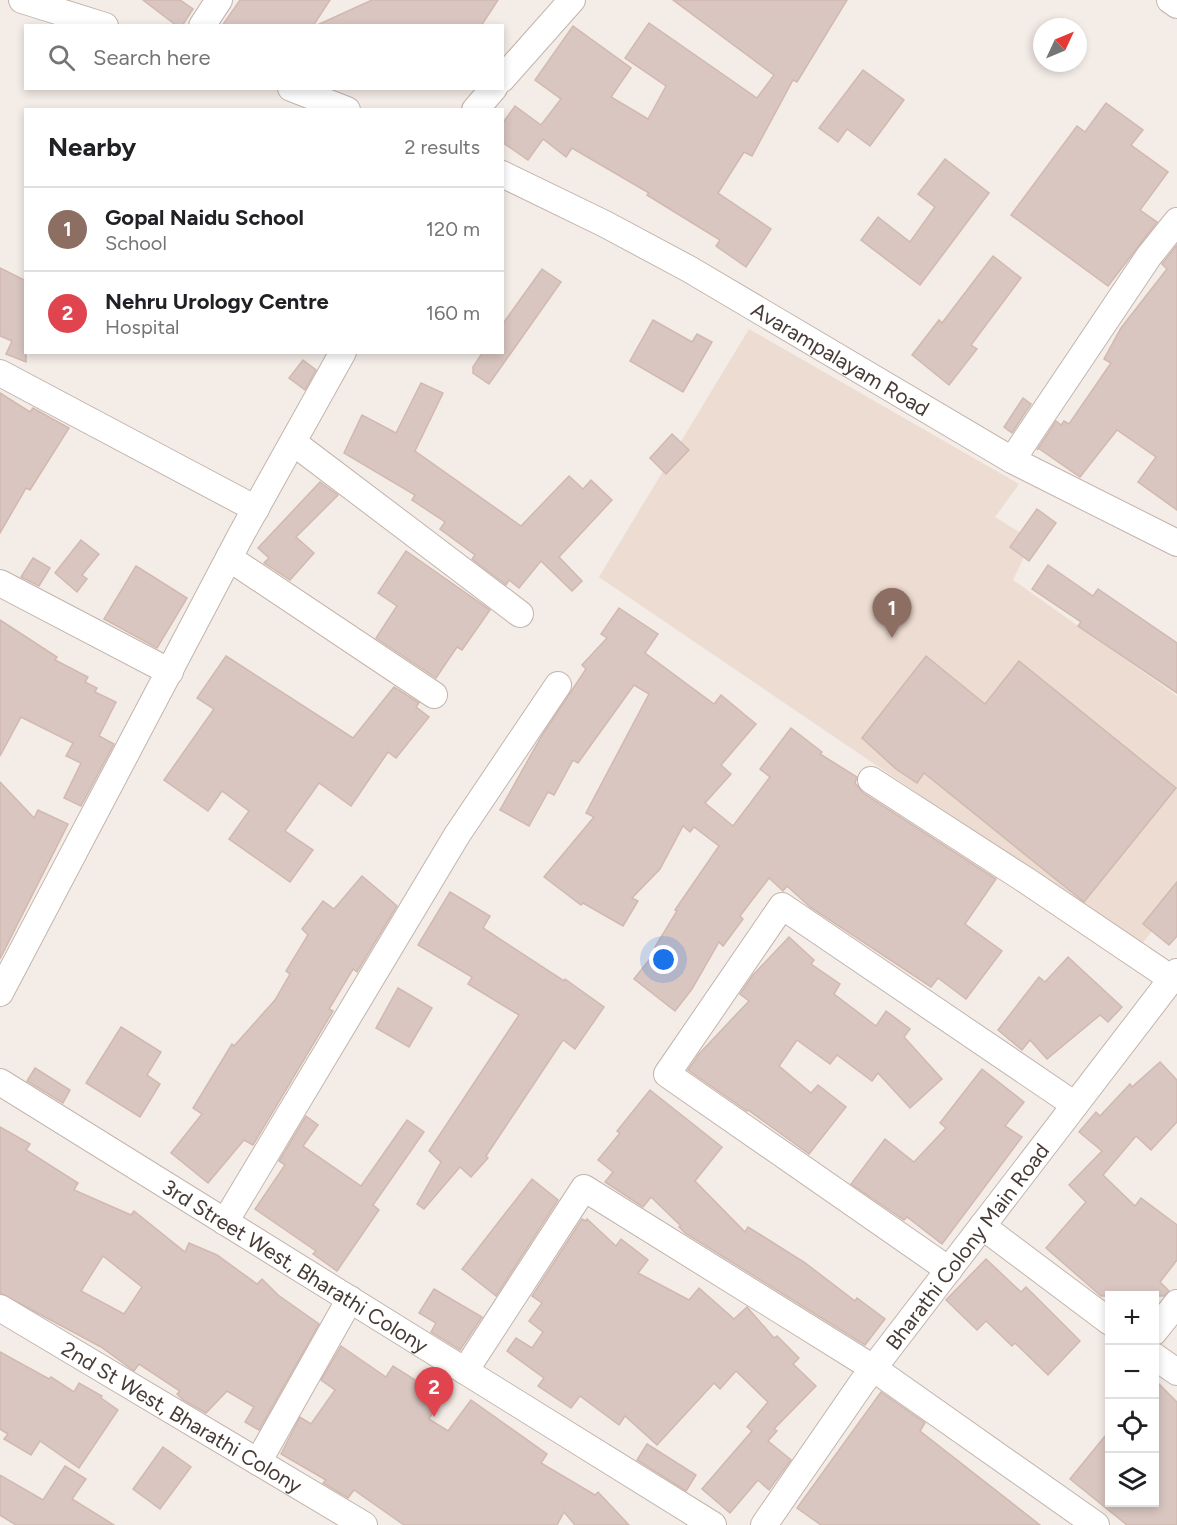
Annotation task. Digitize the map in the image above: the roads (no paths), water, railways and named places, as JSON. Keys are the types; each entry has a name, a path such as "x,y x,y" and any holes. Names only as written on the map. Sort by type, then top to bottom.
{"street":[{"path":"22,0 99,24"},
{"path":"202,24 219,0"},
{"path":"504,77 572,0"},
{"path":"1170,0 1177,5"},
{"path":"296,90 341,108"},
{"path":"477,108 492,90"},
{"name":"Avarampalayam Road","path":"504,175 605,224 689,269 1012,460 1177,543"},
{"path":"1012,460 1149,256 1177,221"},
{"path":"0,993 229,558 342,354"},
{"path":"0,373 256,509"},
{"path":"294,443 520,614"},
{"path":"229,558 434,695"},
{"path":"0,584 170,672"},
{"path":"225,1222 457,835 558,685"},
{"path":"871,780 1174,975"},
{"path":"949,1270 667,1074 782,906 1075,1105"},
{"name":"Bharathi Colony Main Road","path":"764,1525 873,1368 1174,975"},
{"name":"3rd Street West, Bharathi Colony","path":"0,1082 713,1525"},
{"path":"465,1371 584,1188 873,1368 1096,1525"},
{"path":"982,1226 1105,1318"},
{"path":"258,1462 350,1299"},
{"path":"1159,1327 1177,1303"},
{"name":"2nd St West, Bharathi Colony","path":"0,1308 364,1525"},
{"path":"1159,1359 1177,1372"}],"place":[{"name":"Gopal Naidu School","path":"892,638"},
{"name":"Nehru Urology Centre","path":"434,1417"}]}
